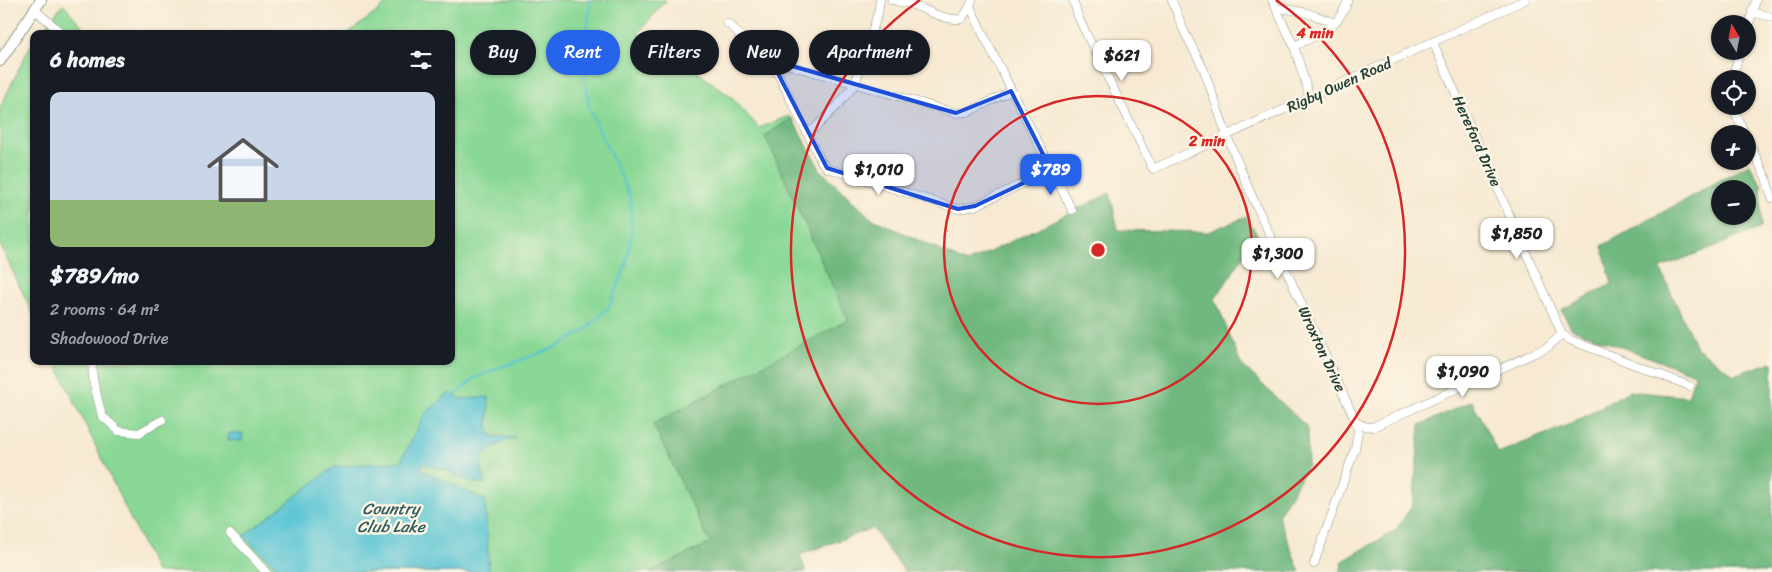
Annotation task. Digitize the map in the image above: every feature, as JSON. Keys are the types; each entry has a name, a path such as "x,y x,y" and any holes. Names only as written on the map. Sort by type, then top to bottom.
{"main road":[{"path":"0,61 41,0"}],"street":[{"path":"807,132 814,129 832,111 855,84 878,12 880,0"},
{"path":"892,0 955,20 962,20 971,3"},
{"name":"Rigby Owen Road","path":"1073,0 1079,19 1153,169 1525,0"},
{"name":"Wroxton Drive","path":"1172,0 1183,29 1204,70 1227,136 1250,192 1356,422 1358,431 1355,449 1314,564"},
{"path":"1272,0 1294,46 1310,98"},
{"path":"1294,46 1329,29 1344,12 1348,0"},
{"path":"1751,15 1756,0"},
{"path":"971,3 1012,91 1072,210"},
{"path":"1276,8 1285,8 1321,17 1335,23"},
{"path":"34,9 58,30"},
{"path":"1752,12 1772,17"},
{"path":"727,23 735,30"},
{"name":"Hereford Drive","path":"1433,42 1562,334"},
{"path":"799,68 956,113 968,112 1012,91"},
{"path":"778,75 821,161 827,168 958,209 975,206 1051,170"},
{"path":"1756,157 1766,178 1772,198"},
{"path":"1356,422 1364,426 1373,427 1548,347 1562,334 1570,340 1690,386"},
{"path":"92,365 93,380 102,416 119,431 139,433 162,420"},
{"path":"230,533 266,572"}],"highlighted area":[{"path":"771,60 956,113 1011,91 1051,170 975,206 958,209 827,168"}],"green space":[{"path":"390,0 666,0 641,30 630,30 630,75 701,75 731,97 759,128 789,116 888,313 710,543 650,572 156,572 57,365 455,365 455,30 352,30"},
{"path":"63,4 86,30 43,30"},
{"path":"30,47 30,308 0,245 0,108"},
{"path":"792,118 821,171 871,218 967,263 1110,193 1118,230 1208,232 1246,217 1264,245 1245,254 1215,299 1241,364 1307,427 1308,466 1278,516 1300,572 905,572 872,528 800,555 806,572 650,572 710,543 653,424 848,320 765,136"},
{"path":"1738,170 1753,170 1761,184 1761,228 1660,268 1696,347 1734,375 1772,362 1772,572 1340,572 1343,561 1396,530 1413,504 1420,425 1472,401 1498,453 1573,423 1629,391 1688,397 1695,374 1572,329 1561,310 1612,284 1602,246 1711,185 1711,225 1756,225 1756,180 1720,180"}],"water":[{"name":"Country Club Lake","path":"449,393 462,399 489,397 488,425 491,436 516,438 496,445 484,455 481,465 485,484 470,482 445,470 423,464 420,469 485,500 489,572 283,572 243,536 334,467 401,461 424,415"},
{"path":"229,433 243,434 242,441 228,440"}],"waterway":[{"path":"454,396 473,379 552,349 583,332 609,307 626,265 632,232 630,197 589,108 584,68 590,0"}]}
